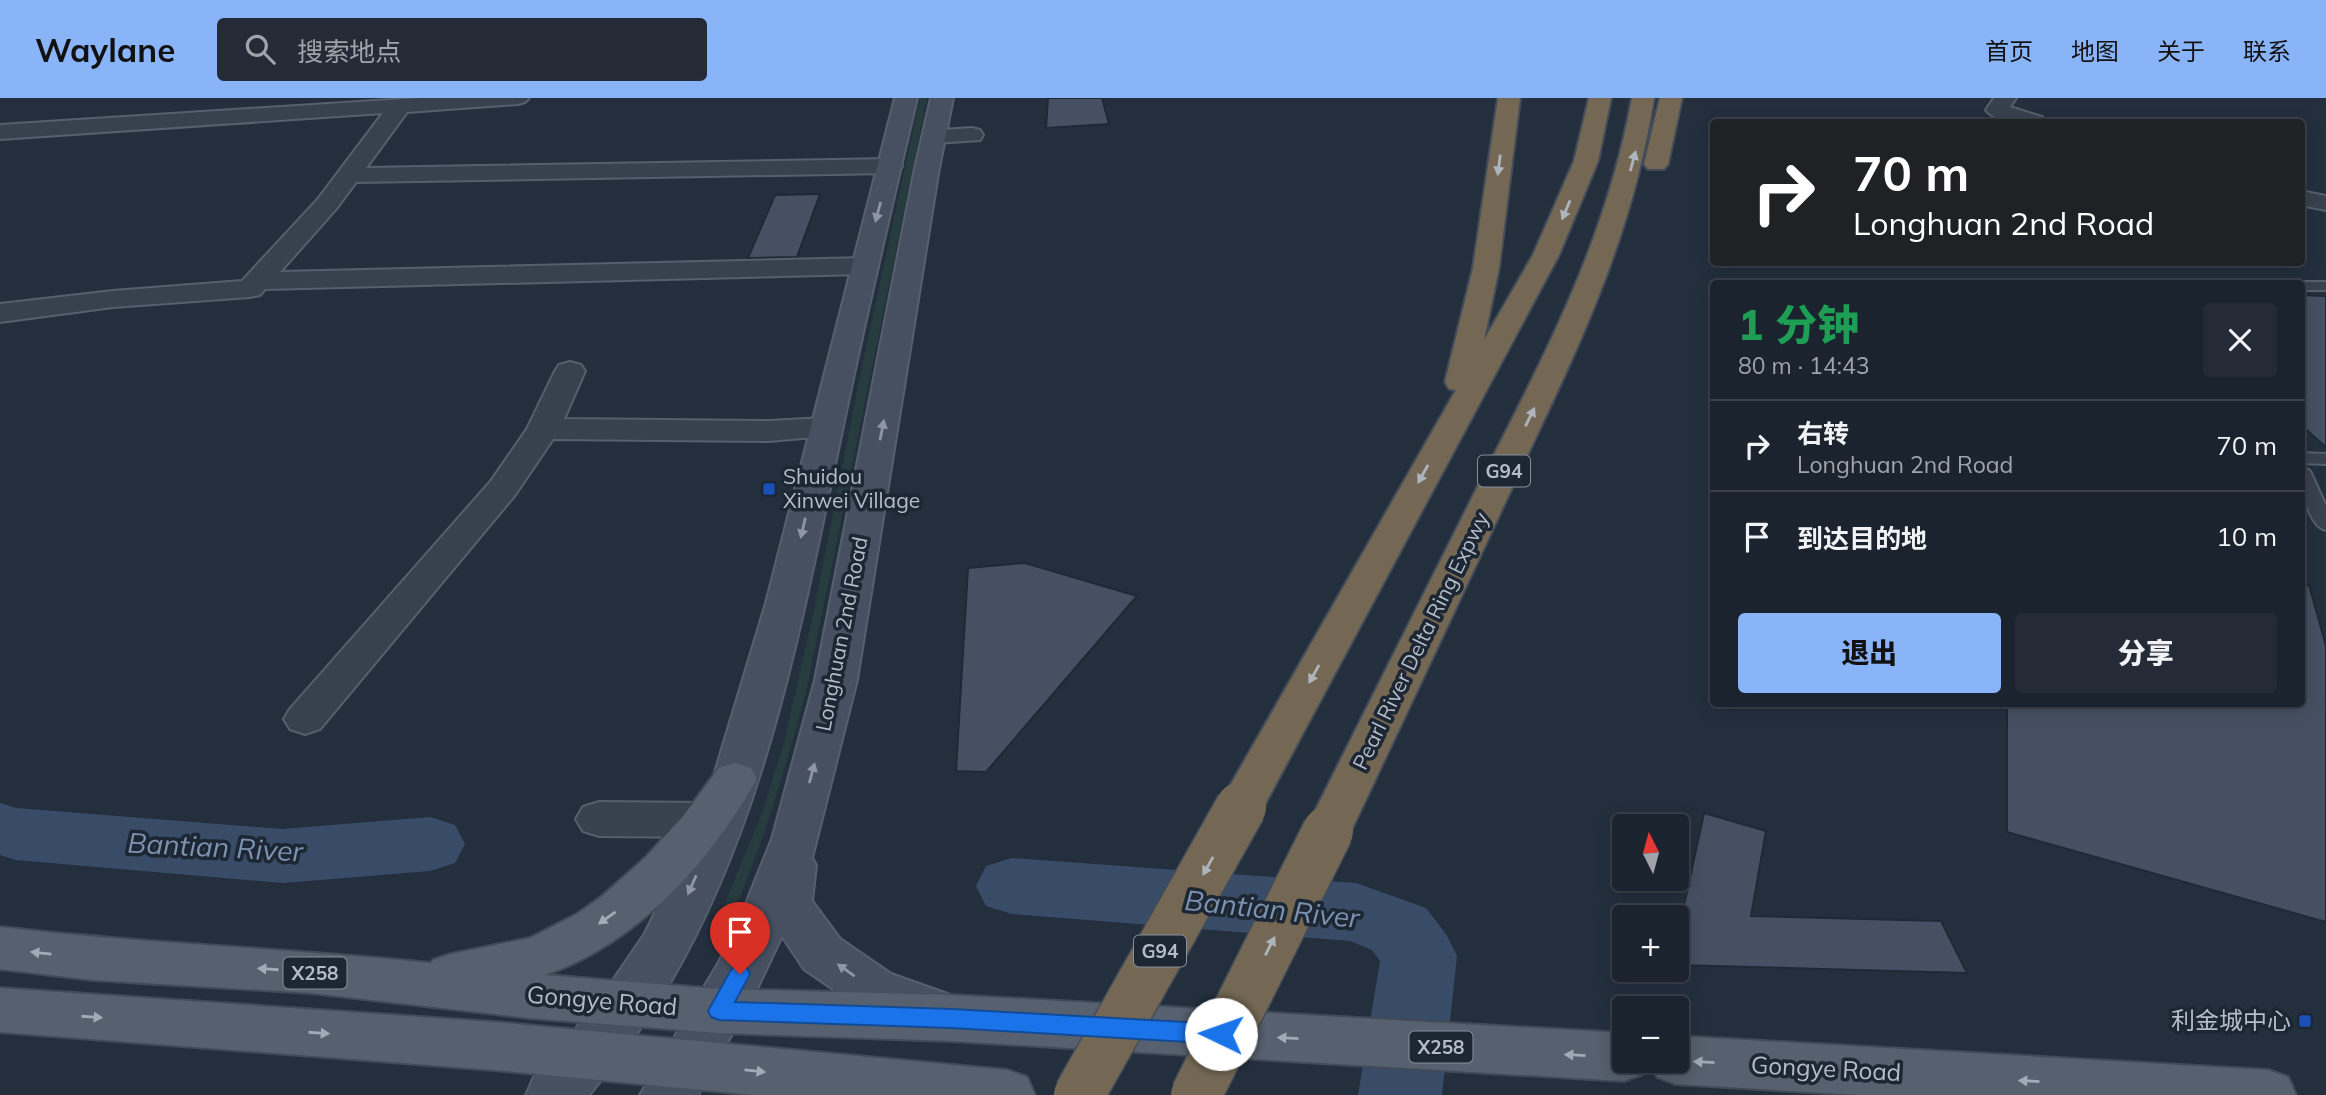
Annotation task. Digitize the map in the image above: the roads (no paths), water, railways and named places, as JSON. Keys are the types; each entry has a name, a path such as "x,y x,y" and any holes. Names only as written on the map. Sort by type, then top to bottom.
{"highway":[{"path":"1449,428 1486,268 1509,98"},
{"name":"G94","path":"1079,1095 1546,255 1586,161 1600,98"},
{"name":"Pearl River Delta Ring Expwy","path":"1196,1095 1578,318 1616,220 1637,145 1643,98"},
{"path":"1578,318 1636,223 1654,171 1671,98"}],"main road":[{"path":"571,1076 629,1004 671,934 715,834 757,717 906,98"},
{"name":"Longhuan 2nd Road","path":"677,1079 719,1011 761,926 795,839 836,680 942,98"},
{"path":"388,981 473,972 523,961 569,944 638,895 688,846 735,779"},
{"path":"795,839 787,904 822,954 873,989 952,1018"},
{"name":"Gongye Road","path":"0,948 93,959 205,964 719,1011 952,1018 1612,1056"},
{"path":"0,1010 494,1046 571,1076 1007,1095"},
{"name":"Gongye Road","path":"1689,1061 2268,1095"}],"street":[{"path":"0,132 518,98"},
{"path":"2005,98 1997,110 2025,119"},
{"path":"0,313 100,300 250,289 349,175 400,106"},
{"path":"935,136 972,135"},
{"path":"349,175 890,166"},
{"path":"2305,199 2326,204"},
{"path":"257,281 864,266"},
{"path":"304,719 488,507 543,429 570,371"},
{"path":"543,429 769,431 825,428"},
{"path":"599,819 708,820"}],"lane":[{"path":"2305,286 2326,286"},
{"path":"2305,458 2326,459"},
{"path":"2305,480 2326,525"}],"waterway":[{"name":"Bantian River","path":"0,829 16,834 283,856 430,844"},
{"name":"Bantian River","path":"1012,886 1356,912 1399,929 1419,956 1400,1095"}],"place":[{"name":"Shuidou Xinwei Village","path":"769,489"},
{"name":"利金城中心","path":"2305,1021"}]}
